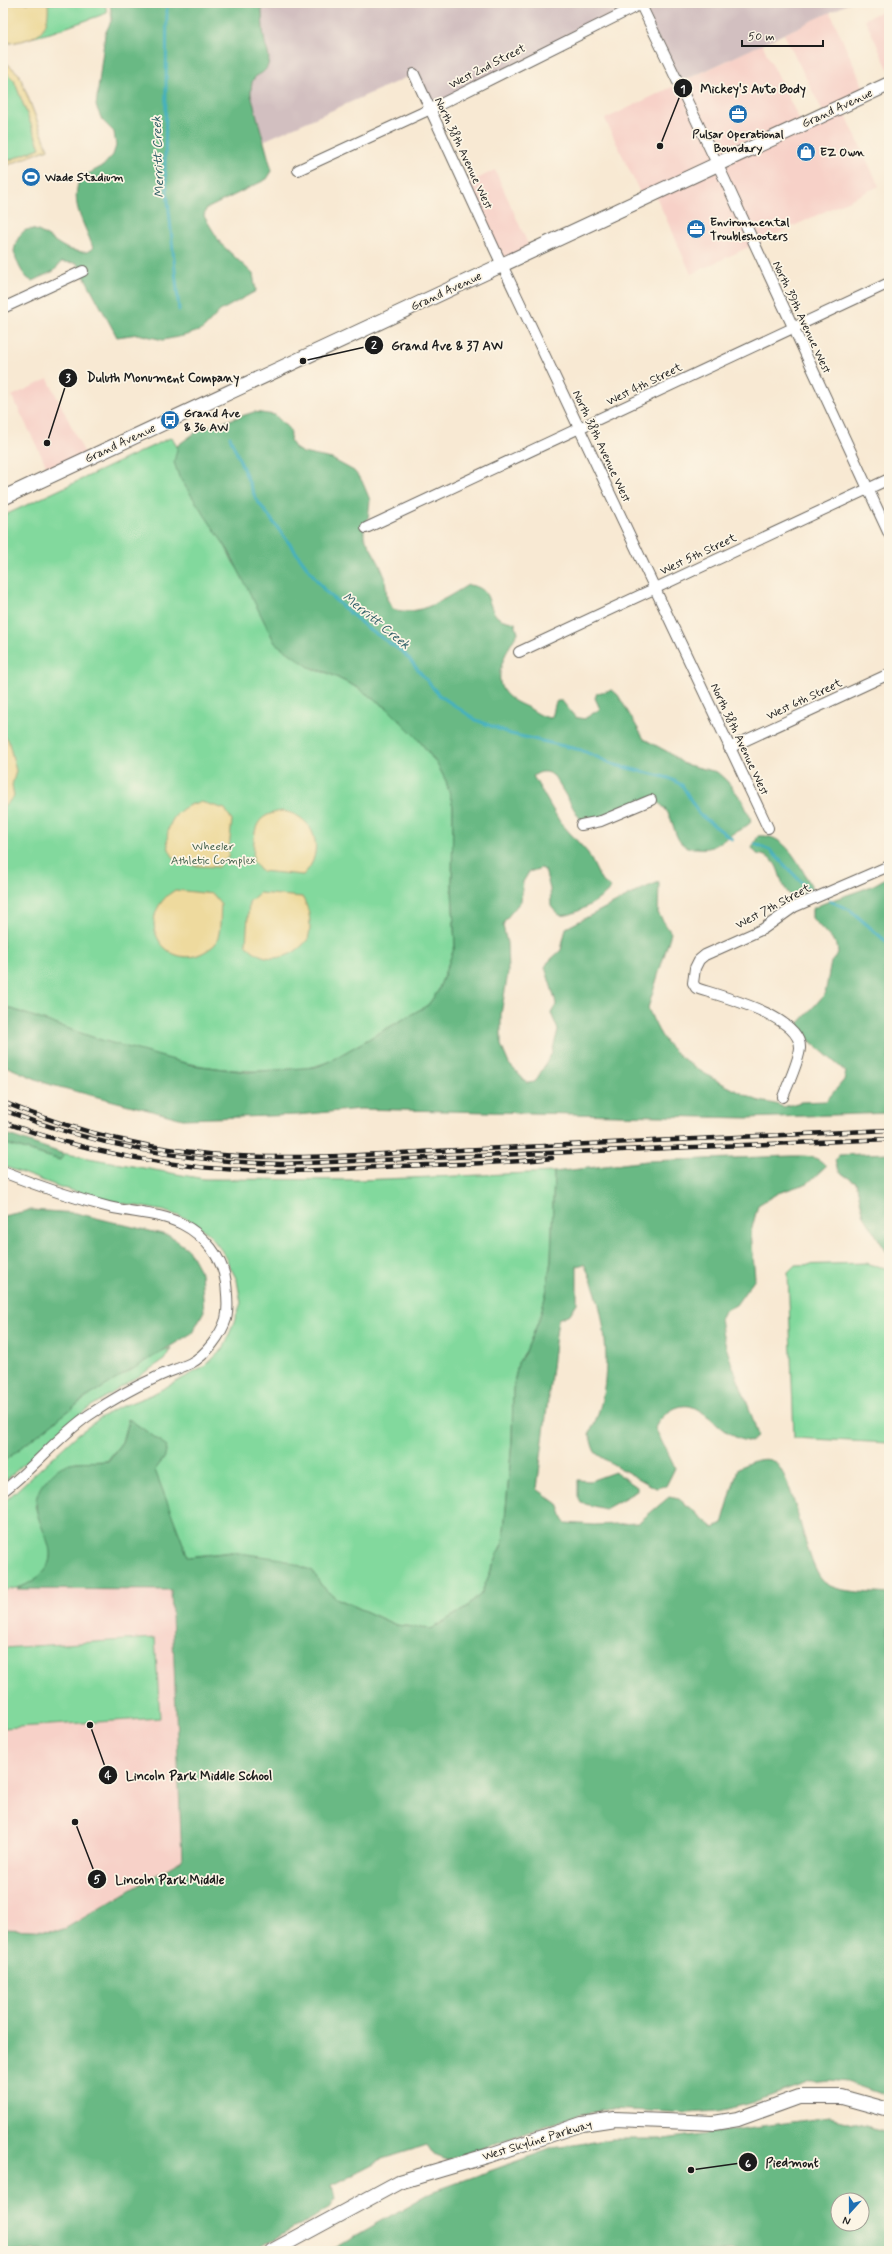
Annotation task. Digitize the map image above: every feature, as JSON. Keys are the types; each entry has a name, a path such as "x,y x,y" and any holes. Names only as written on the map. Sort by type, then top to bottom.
{"main road":[{"name":"Grand Avenue","path":"3,498 889,84"},
{"name":"West Skyline Parkway","path":"272,2251 399,2182 490,2155 582,2124 615,2119 714,2123 738,2119 798,2097 842,2097 889,2110"}],"street":[{"name":"West 2nd Street","path":"298,170 430,109 641,3"},
{"name":"North 39th Avenue West","path":"641,3 889,534"},
{"name":"North 38th Avenue West","path":"414,74 502,265 768,828"},
{"path":"3,308 83,271"},
{"name":"West 4th Street","path":"366,528 889,282"},
{"name":"West 5th Street","path":"519,652 889,479"},
{"name":"West 6th Street","path":"730,748 889,674"},
{"path":"580,825 601,822 651,800"},
{"name":"West 7th Street","path":"783,1097 800,1050 799,1042 791,1030 776,1018 757,1009 696,988 693,983 693,974 699,960 763,929 794,907 889,866"},
{"path":"3,1172 75,1198 110,1208 171,1220 192,1230 209,1246 221,1266 226,1279 228,1305 226,1319 220,1331 204,1353 192,1362 140,1385 88,1416 54,1443 29,1469 3,1491"}],"shaded area":[{"path":"167,3 850,3 679,83 642,6 429,109 414,74 263,141 165,170"},
{"path":"883,3 889,3 889,71 865,19 886,9"},
{"path":"830,12 867,95 842,107 879,186 691,274 655,194 643,199 605,119 762,44 802,125 824,114 784,34"},
{"path":"495,170 531,251 502,265 465,185"},
{"path":"48,379 87,458 51,475 12,396"},
{"path":"171,1589 182,1860 61,1931 3,1929 3,1590"}],"green space":[{"path":"3,3 105,3 107,13 50,33 10,43 3,38"},
{"path":"110,3 261,3 264,36 269,63 266,70 252,81 251,95 272,171 267,179 206,209 204,216 221,244 253,274 256,291 220,311 202,330 163,340 138,334 117,337 77,263 61,262 54,271 32,281 22,272 14,251 18,239 23,232 29,229 36,230 71,250 87,252 93,248 79,214 76,197 80,178 103,166 113,155 116,146 114,132 102,120 96,106 105,34 112,19"},
{"path":"3,69 14,79 40,148 3,163"},
{"path":"254,412 275,415 288,428 291,433 290,440 296,449 303,453 332,459 354,471 362,481 370,500 368,519 364,526 364,536 385,577 387,599 393,609 413,611 423,609 468,585 482,589 486,593 495,614 501,619 515,623 518,633 502,662 500,671 501,686 510,698 545,717 551,718 557,701 562,701 575,717 584,719 600,709 595,698 597,693 612,690 618,695 644,739 668,752 684,764 717,772 727,781 742,800 750,817 751,822 714,846 706,848 689,848 680,842 665,809 659,803 649,798 593,821 580,819 554,776 543,772 533,776 560,822 588,853 601,880 611,888 602,897 579,911 571,914 560,915 551,906 550,889 545,870 541,868 529,872 523,882 521,901 505,920 503,926 507,943 508,973 501,1014 501,1045 509,1064 527,1083 535,1082 552,1053 558,1030 551,1013 556,1005 545,967 548,962 561,950 566,928 642,889 659,882 658,913 671,933 648,1008 665,1041 691,1065 722,1083 757,1100 783,1107 801,1102 826,1101 844,1080 846,1072 802,1034 798,1024 825,994 831,962 838,954 837,945 812,918 812,909 831,900 865,889 883,880 889,874 889,1113 747,1118 360,1109 297,1115 183,1119 48,1084 3,1065 3,1006 98,1039 192,1065 247,1072 316,1067 330,1061 428,1005 438,991 455,946 452,889 453,806 446,781 437,764 418,739 387,708 358,688 328,673 309,667 275,643 228,550 179,477 174,462 178,445 199,430"},
{"name":"Wheeler Athletic Complex","path":"172,437 233,562 297,656 314,670 328,673 358,688 387,708 418,739 437,764 446,781 453,806 452,889 455,946 438,991 428,1005 323,1064 295,1070 274,1071 239,1070 170,1060 102,1041 3,1006 3,516"},
{"path":"758,836 768,836 777,840 791,852 811,885 811,890 796,897 790,895 785,889 778,870 771,860 766,856 757,854 752,848"},
{"path":"3,1133 61,1153 63,1156 60,1160 3,1143"},
{"path":"3,1143 60,1160 62,1156 61,1153 204,1179 360,1180 554,1172 551,1260 546,1294 539,1320 526,1351 518,1363 513,1389 512,1441 503,1542 481,1594 466,1608 431,1629 396,1625 336,1598 321,1585 312,1571 232,1552 188,1557 154,1469 165,1457 128,1419 122,1442 107,1461 76,1462 35,1505 50,1546 48,1565 44,1572 30,1583 21,1587 3,1590 3,1503 77,1435 100,1418 115,1409 151,1395 204,1367 224,1348 241,1303 237,1280 222,1251 208,1233 188,1219 164,1211 110,1201 60,1187 3,1166"},
{"path":"889,1153 889,1256 864,1216 856,1182 845,1176 840,1171 835,1160 839,1155"},
{"path":"806,1156 815,1158 826,1166 808,1183 778,1193 758,1205 751,1232 755,1278 736,1305 724,1311 720,1319 727,1349 754,1421 758,1436 751,1442 735,1437 704,1413 691,1406 678,1407 672,1410 662,1418 655,1428 675,1468 666,1486 656,1488 598,1455 593,1448 589,1434 598,1415 603,1394 606,1372 606,1349 599,1304 584,1264 577,1266 577,1303 570,1314 558,1319 537,1489 558,1504 565,1523 594,1525 638,1523 669,1497 679,1499 714,1528 722,1524 738,1468 762,1459 770,1460 778,1466 792,1494 809,1553 815,1569 822,1580 828,1585 844,1590 889,1594 889,2097 847,2082 830,2080 810,2082 745,2105 718,2111 688,2113 611,2109 578,2115 447,2160 434,2155 427,2145 380,2160 332,2185 335,2198 330,2208 253,2251 3,2251 3,1929 61,1931 182,1860 171,1590 17,1589 39,1577 48,1564 50,1551 37,1510 37,1495 46,1480 57,1469 70,1463 108,1461 122,1442 129,1419 167,1446 165,1457 155,1470 188,1557 232,1552 282,1559 313,1571 321,1585 336,1598 396,1625 431,1629 466,1608 481,1594 503,1542 512,1441 513,1389 518,1363 526,1351 539,1320 546,1294 551,1260 554,1172 647,1161"},
{"path":"31,1210 76,1213 170,1236 188,1249 201,1273 204,1311 192,1333 84,1399 3,1462 3,1216"},
{"path":"865,1263 889,1269 889,1443 794,1438 788,1272 795,1265"},
{"path":"171,1348 164,1360 87,1409 53,1437 3,1483 3,1462 63,1415 105,1385 148,1359"},
{"path":"615,1472 637,1487 637,1491 605,1509 581,1503 578,1497 578,1480 590,1481"},
{"path":"155,1638 160,1718 3,1728 3,1648"},
{"path":"830,2117 889,2132 889,2251 329,2251 432,2192 553,2148 612,2139 664,2139"}],"sand":[{"path":"3,3 48,3 47,21 44,28 40,33 34,36 10,43 3,38"},
{"path":"3,60 19,74 48,149 3,167 3,163 40,148 14,80 3,69"},
{"path":"3,736 8,739 16,771 12,785 14,796 3,808"},
{"path":"201,802 225,809 232,820 228,857 218,867 182,863 174,858 169,849 167,840 168,832 174,818 185,807"},
{"path":"283,811 294,814 303,820 310,828 314,837 314,856 310,866 303,875 261,871 253,861 256,827 265,817 272,813"},
{"path":"175,890 213,894 221,904 218,937 216,943 206,951 192,956 179,956 167,950 159,940 155,928 155,915 162,902"},
{"path":"259,893 302,897 305,902 310,923 308,939 294,952 278,958 269,958 253,951 246,944 249,902"}],"waterway":[{"name":"Merritt Creek","path":"167,3 165,170 179,310"},
{"name":"Merritt Creek","path":"230,437 256,499 325,591 366,627 404,653 439,695 476,720 511,734 581,750 615,765 669,778 682,785 699,814 732,839"},
{"name":"Merritt Creek","path":"755,844 770,850 808,889"},
{"name":"Merritt Creek","path":"830,901 850,910 889,944"}],"railway":[{"path":"3,1102 60,1123 118,1139 208,1154 268,1157 360,1155 889,1130"},
{"path":"3,1110 37,1123 71,1133 140,1149 209,1159 281,1164 889,1139"},
{"path":"3,1122 104,1152 174,1164 209,1168 279,1171 325,1170 495,1163 552,1158"}],"place":[{"name":"Pulsar Operational Boundary","path":"738,114"},
{"name":"Mickey's Auto Body","path":"660,146"},
{"name":"EZ Own","path":"806,152"},
{"name":"Wade Stadium","path":"31,177"},
{"name":"Environmental Troubleshooters","path":"696,229"},
{"name":"Grand Ave & 37 AW","path":"303,361"},
{"name":"Grand Ave & 36 AW","path":"170,420"},
{"name":"Duluth Monument Company","path":"47,443"},
{"name":"Lincoln Park Middle School","path":"90,1725"},
{"name":"Lincoln Park Middle","path":"75,1822"},
{"name":"Piedmont","path":"691,2170"}]}
